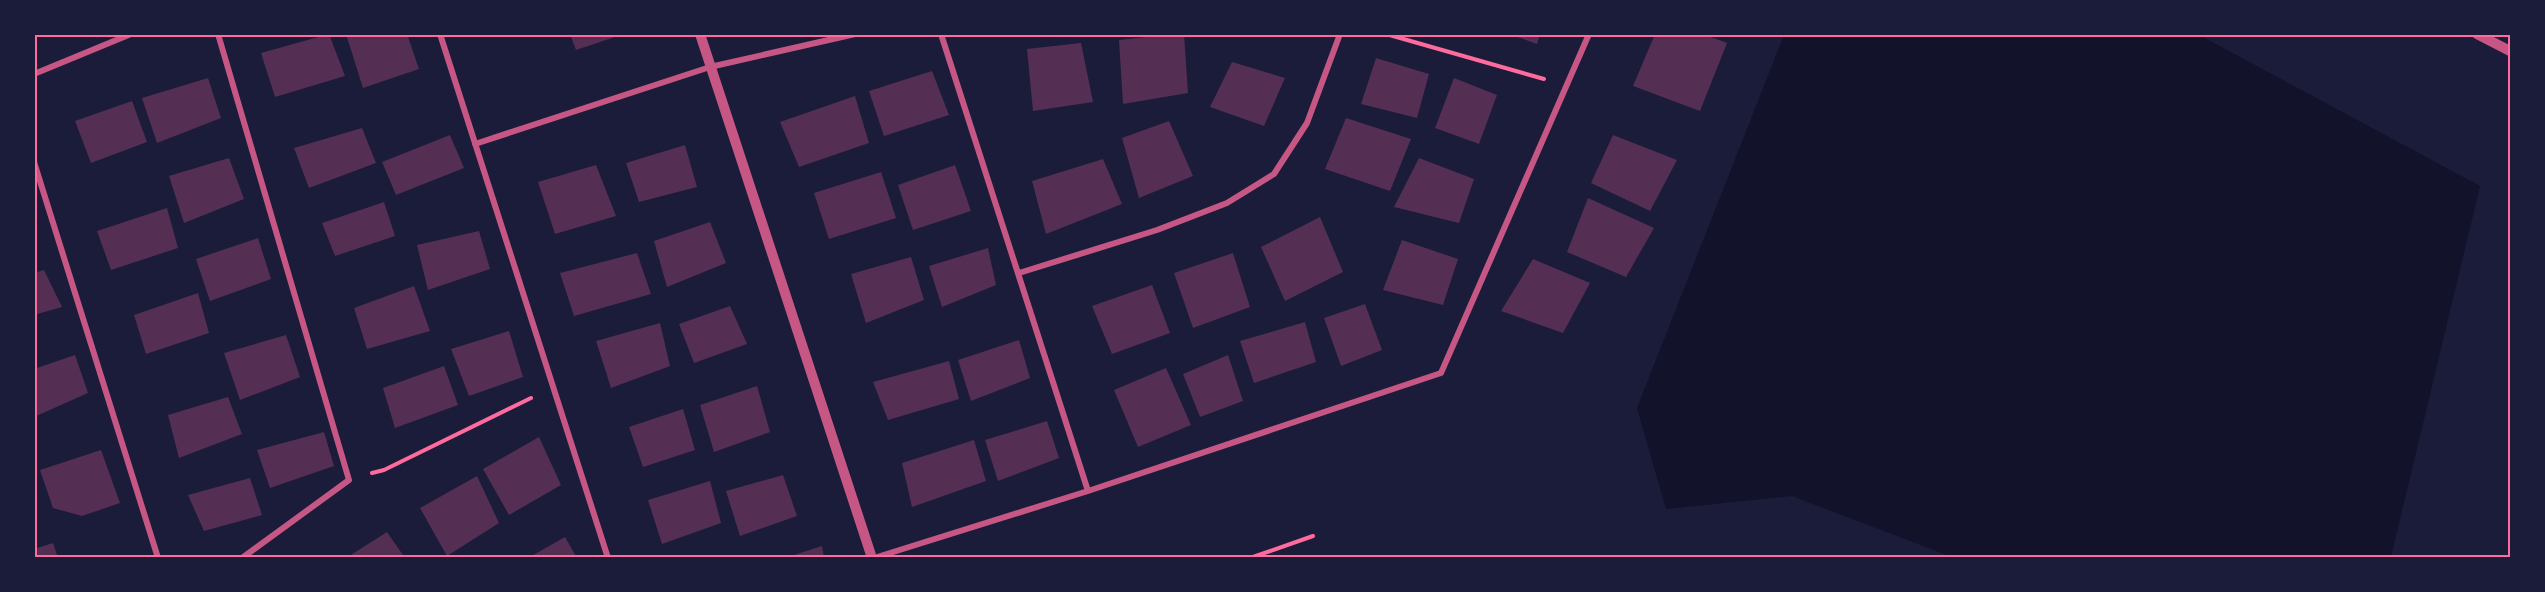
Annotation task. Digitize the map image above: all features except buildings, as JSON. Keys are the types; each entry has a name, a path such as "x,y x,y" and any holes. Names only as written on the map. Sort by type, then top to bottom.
{"street":[{"path":"34,74 131,34"},
{"path":"218,34 349,480 242,558"},
{"path":"440,34 608,558"},
{"path":"700,34 873,558 1088,491 1441,373 1589,34"},
{"path":"475,144 710,67 855,34"},
{"path":"941,34 1088,491"},
{"path":"1019,273 1157,230 1227,203 1274,174 1307,123 1340,34"},
{"path":"2477,34 2511,51"},
{"path":"34,162 158,558"}],"path":[{"path":"1386,34 1567,85"},
{"path":"349,480 384,470 554,388"},
{"path":"1250,558 1313,536"}],"shaded area":[{"path":"1784,35 2199,35 2480,186 2391,557 1952,557 1792,496 1666,509 1637,408"}]}
